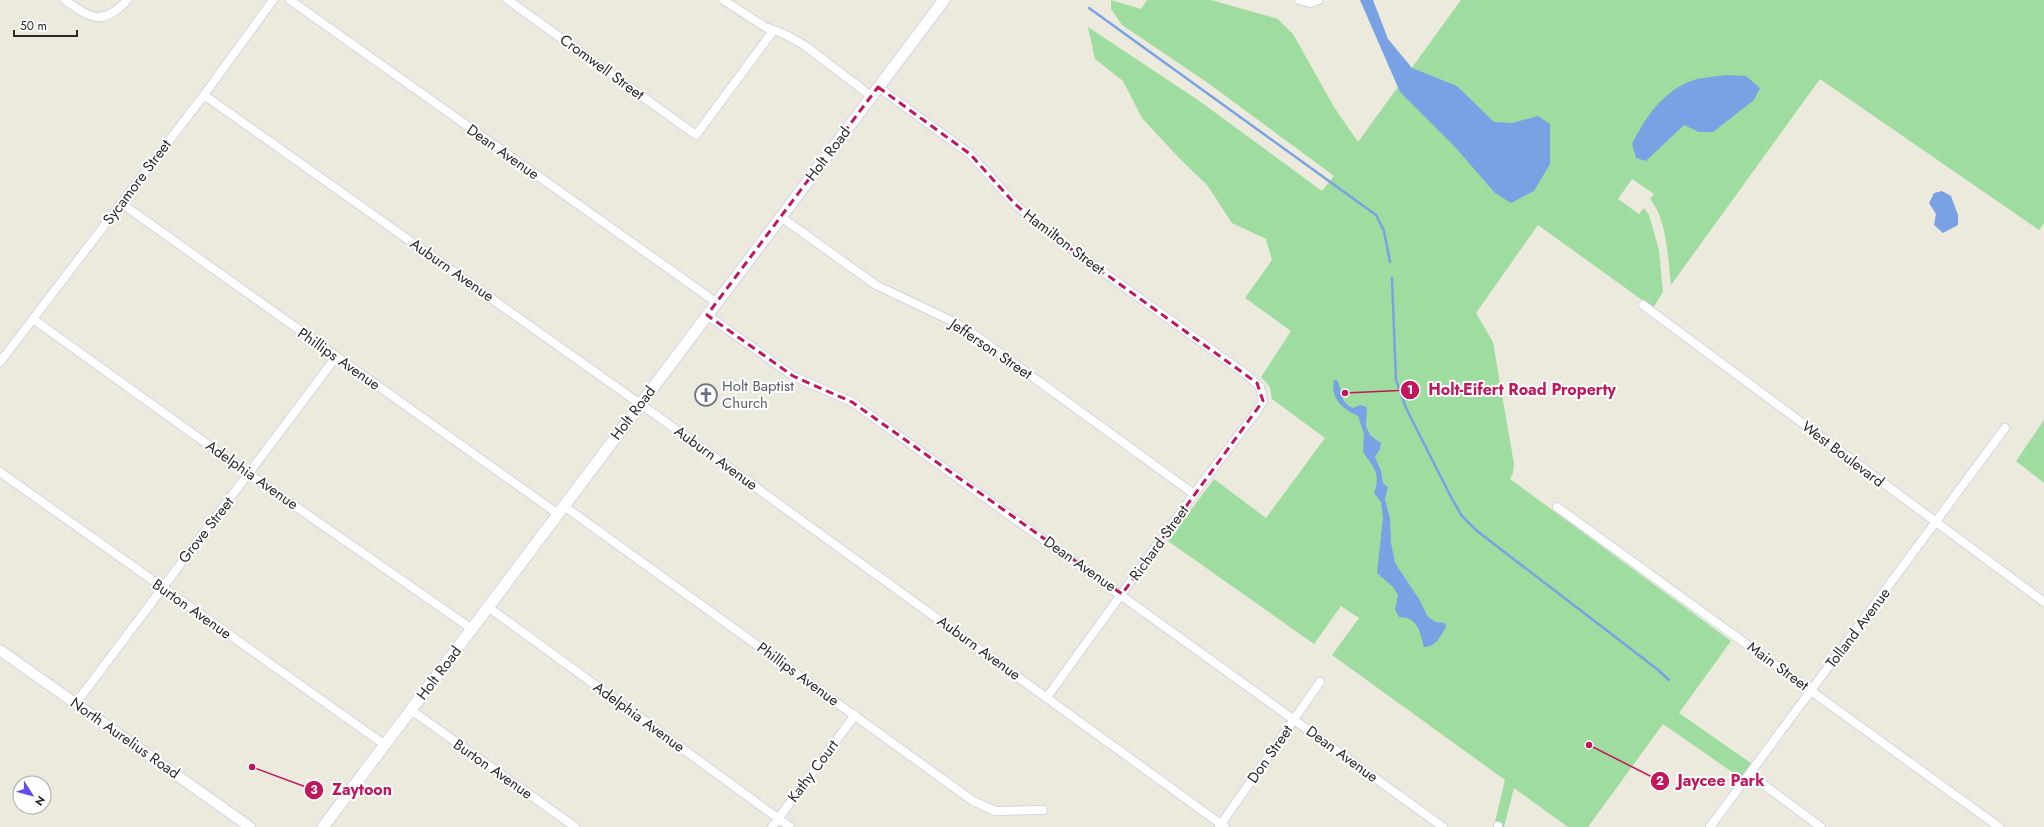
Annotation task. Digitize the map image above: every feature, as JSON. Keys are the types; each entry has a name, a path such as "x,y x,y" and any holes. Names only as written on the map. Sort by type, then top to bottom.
{"main road":[{"name":"Holt Road","path":"323,827 943,0"}],"street":[{"path":"65,0 93,18 100,18 111,14 126,0"},
{"name":"Sycamore Street","path":"0,362 204,94 273,0"},
{"name":"Dean Avenue","path":"290,0 716,303"},
{"name":"Cromwell Street","path":"508,0 696,135 773,31"},
{"path":"723,0 746,16 773,31 784,34 804,45 871,96"},
{"path":"1299,0 1310,3 1318,0"},
{"name":"Hamilton Street","path":"878,87 970,154 1015,204 1046,231 1248,375 1260,387"},
{"name":"Auburn Avenue","path":"204,94 640,404 1047,697 1222,826"},
{"name":"Phillips Avenue","path":"121,203 336,357 561,510 855,715 973,801 995,811 1043,810"},
{"name":"Jefferson Street","path":"781,217 876,285 951,320 975,335 1194,494"},
{"name":"West Boulevard","path":"1642,305 1935,523 2044,602"},
{"name":"Dean Avenue","path":"707,315 793,376 852,402 1122,594 1443,827"},
{"name":"Adelphia Avenue","path":"33,319 249,474 472,629"},
{"name":"Grove Street","path":"76,703 336,357"},
{"name":"Richard Street","path":"1047,697 1194,494 1257,411 1263,401 1260,387"},
{"name":"Tolland Avenue","path":"1710,827 2005,428"},
{"name":"Burton Avenue","path":"0,472 385,745"},
{"name":"Main Street","path":"1557,507 1812,690 1999,827"},
{"name":"Adelphia Avenue","path":"488,607 790,827"},
{"name":"North Aurelius Road","path":"0,650 250,827"},
{"name":"Don Street","path":"1222,826 1320,682"},
{"name":"Burton Avenue","path":"411,710 575,827"},
{"name":"Kathy Court","path":"772,827 855,715"},
{"path":"1749,774 1820,827"}],"highlighted area":[{"path":"878,87 970,154 1015,204 1046,231 1257,383 1263,401 1122,594 852,402 793,376 707,315"}],"green space":[{"path":"1111,0 1141,9 1147,0 1211,0 1278,19 1293,34 1334,107 1358,142 1461,0 2044,0 2044,223 2039,230 1820,79 1671,285 1666,240 1660,217 1656,207 1650,199 1654,194 1632,179 1618,199 1639,214 1644,208 1649,215 1659,250 1663,292 1653,308 1538,225 1476,313 1493,342 1514,464 1513,473 1510,479 1731,641 1679,713 1755,766 1745,781 1663,724 1588,827 1568,827 1514,788 1504,827 1494,826 1505,780 1332,655 1359,618 1341,606 1314,644 1168,541 1214,479 1266,518 1325,438 1272,399 1270,387 1261,377 1291,331 1245,298 1272,260 1266,239 1232,223 1207,185 1180,159 1142,118 1123,81 1095,59 1088,27 1198,100 1322,191 1334,176 1208,83 1122,25 1111,9"},
{"path":"2044,420 2044,483 2016,461"}],"water":[{"path":"1360,0 1373,0 1388,39 1412,68 1457,86 1494,122 1512,123 1538,116 1550,124 1550,164 1534,191 1511,203 1495,193 1455,147 1400,92"},
{"path":"1728,75 1746,76 1760,88 1754,100 1713,132 1699,132 1684,125 1646,161 1636,158 1632,144 1650,114 1666,96 1675,89 1697,79"},
{"path":"1942,191 1951,196 1958,215 1958,225 1943,233 1934,225 1936,214 1929,203 1934,193"},
{"path":"1334,380 1337,380 1339,384 1345,403 1353,408 1360,405 1367,407 1366,427 1371,436 1381,443 1380,449 1375,457 1381,471 1383,483 1388,487 1385,499 1390,518 1391,543 1395,563 1419,599 1428,617 1436,622 1445,623 1446,627 1440,638 1428,647 1424,647 1417,626 1410,620 1399,617 1395,610 1398,595 1393,587 1377,573 1383,518 1381,502 1374,493 1377,480 1376,475 1373,467 1363,452 1364,434 1358,416 1347,410 1338,402 1334,392"}],"waterway":[{"path":"1089,8 1376,215 1384,231 1390,262"},
{"path":"1392,278 1396,380 1406,408 1462,516 1477,531 1657,669 1669,680"}],"place":[{"name":"Holt-Eifert Road Property","path":"1345,393"},
{"name":"Holt Baptist Church","path":"706,395"},
{"name":"Jaycee Park","path":"1589,745"},
{"name":"Zaytoon","path":"252,767"}]}
